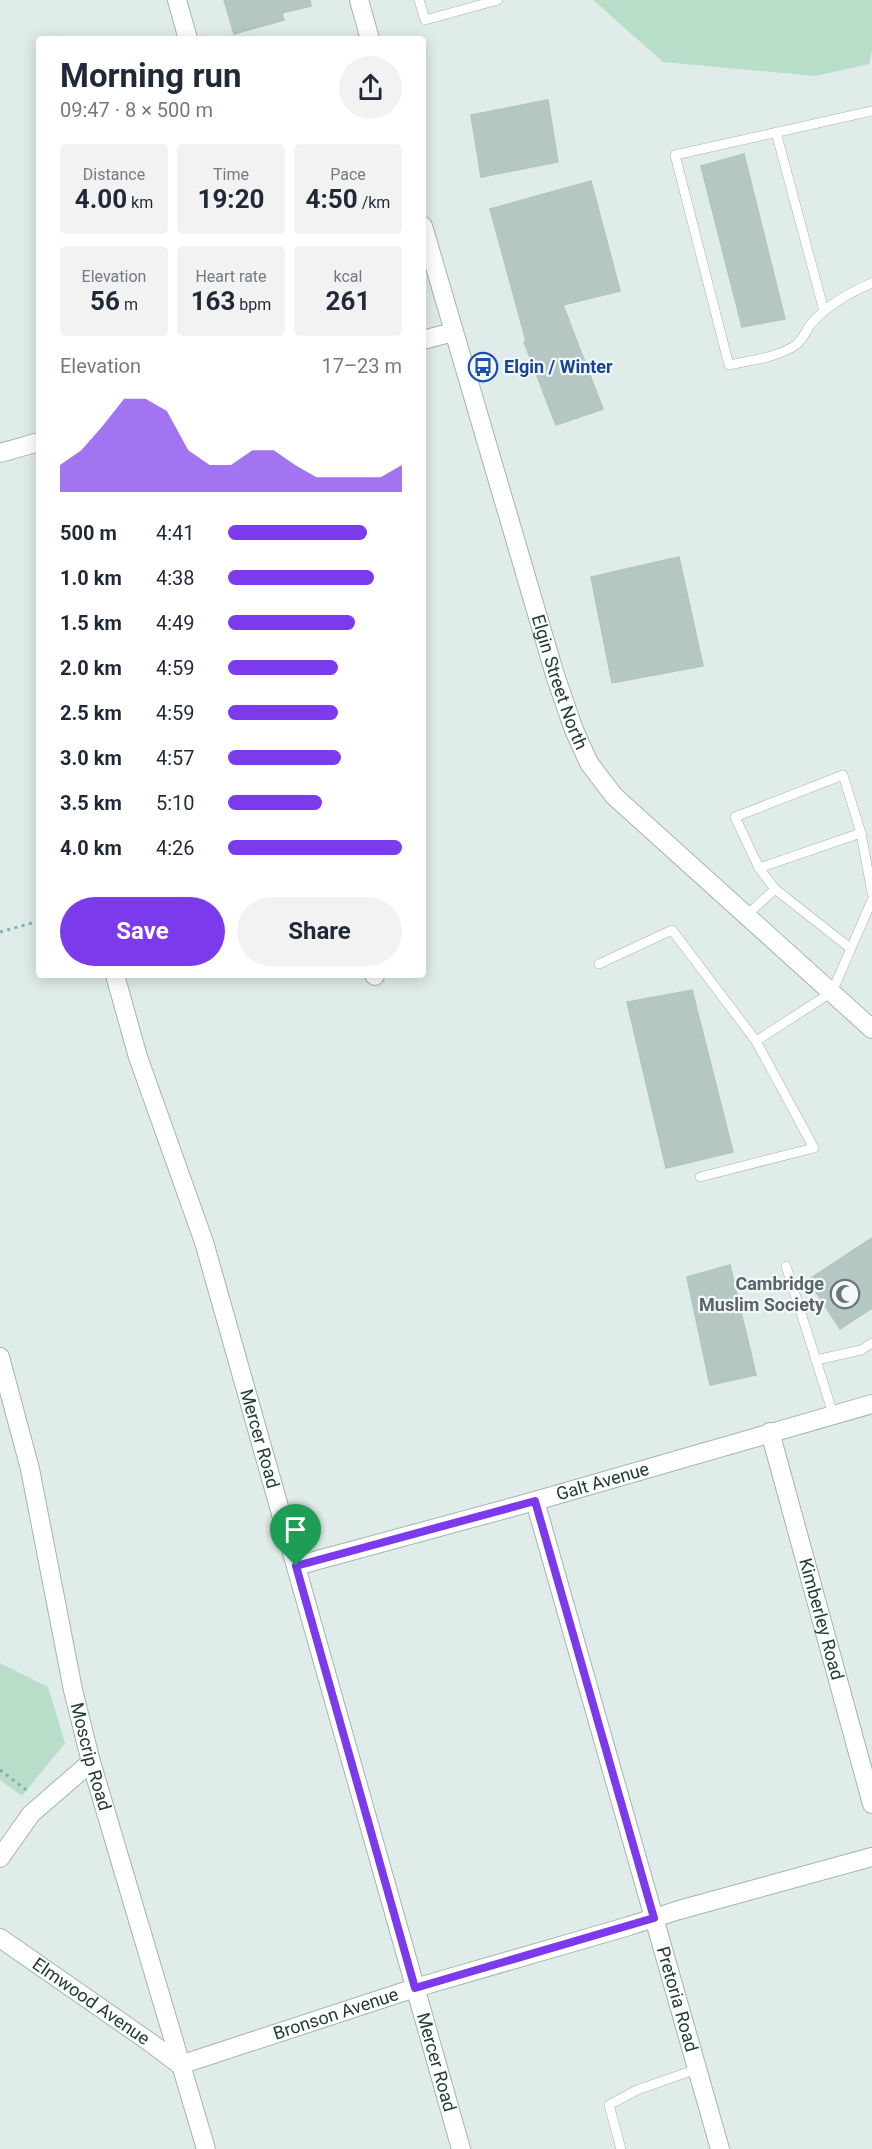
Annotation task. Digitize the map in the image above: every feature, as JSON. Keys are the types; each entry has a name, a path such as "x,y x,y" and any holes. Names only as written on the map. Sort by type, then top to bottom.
{"street":[{"path":"177,0 187,36"},
{"path":"358,0 369,36"},
{"name":"Elgin Street North","path":"426,237 555,675 574,730 589,763 614,796 872,1029"},
{"path":"426,339 453,332"},
{"path":"1,450 36,443"},
{"name":"Mercer Road","path":"116,978 138,1057 204,1242 461,2149"},
{"name":"Moscrip Road","path":"0,1357 30,1469 73,1690 91,1762 206,2149"},
{"name":"Galt Avenue","path":"296,1566 535,1501 872,1404"},
{"name":"Kimberley Road","path":"770,1432 872,1804"},
{"name":"Pretoria Road","path":"535,1501 720,2149"},
{"path":"0,1858 42,1802 91,1762"},
{"name":"Bronson Avenue","path":"180,2065 415,1988 872,1857"},
{"name":"Elmwood Avenue","path":"0,1938 180,2065"}],"lane":[{"path":"419,0 424,20 498,0"},
{"path":"872,111 675,155 729,365 773,355 798,344 824,311 851,292 872,283"},
{"path":"776,132 824,311"},
{"path":"850,948 775,889 759,868 735,817 843,775 861,833 872,893"},
{"path":"759,868 861,833"},
{"path":"747,915 775,889"},
{"path":"756,1041 832,992 872,900"},
{"path":"599,964 672,930 756,1041 814,1148 700,1178"},
{"path":"786,1266 833,1414"},
{"path":"816,1360 861,1350 872,1343"},
{"path":"621,2149 609,2105 637,2090 697,2068"}],"path":[{"path":"0,932 36,922"},
{"path":"0,1770 42,1802"}],"green space":[{"path":"593,0 872,0 872,51 869,64 815,76 663,62"},
{"path":"0,1663 48,1687 65,1743 22,1796 0,1780"}],"building":[{"path":"224,0 310,0 311,6 282,13 284,20 234,34"},
{"path":"548,100 558,162 481,177 471,115"},
{"path":"744,154 785,319 742,327 701,166"},
{"path":"591,181 620,291 563,305 603,409 556,425 524,342 526,341 490,209"},
{"path":"679,557 703,666 612,683 591,577"},
{"path":"692,990 733,1152 666,1168 627,1002"},
{"name":"Cambridge Muslim Society","path":"872,1238 872,1308 840,1329 808,1280"},
{"path":"730,1265 756,1375 710,1385 687,1277"}],"place":[{"name":"Elgin / Winter","path":"483,367"},
{"name":"Cambridge Muslim Society","path":"845,1294"}],"route":[{"path":"535,1501 654,1918 415,1988 296,1566 535,1501"}]}
